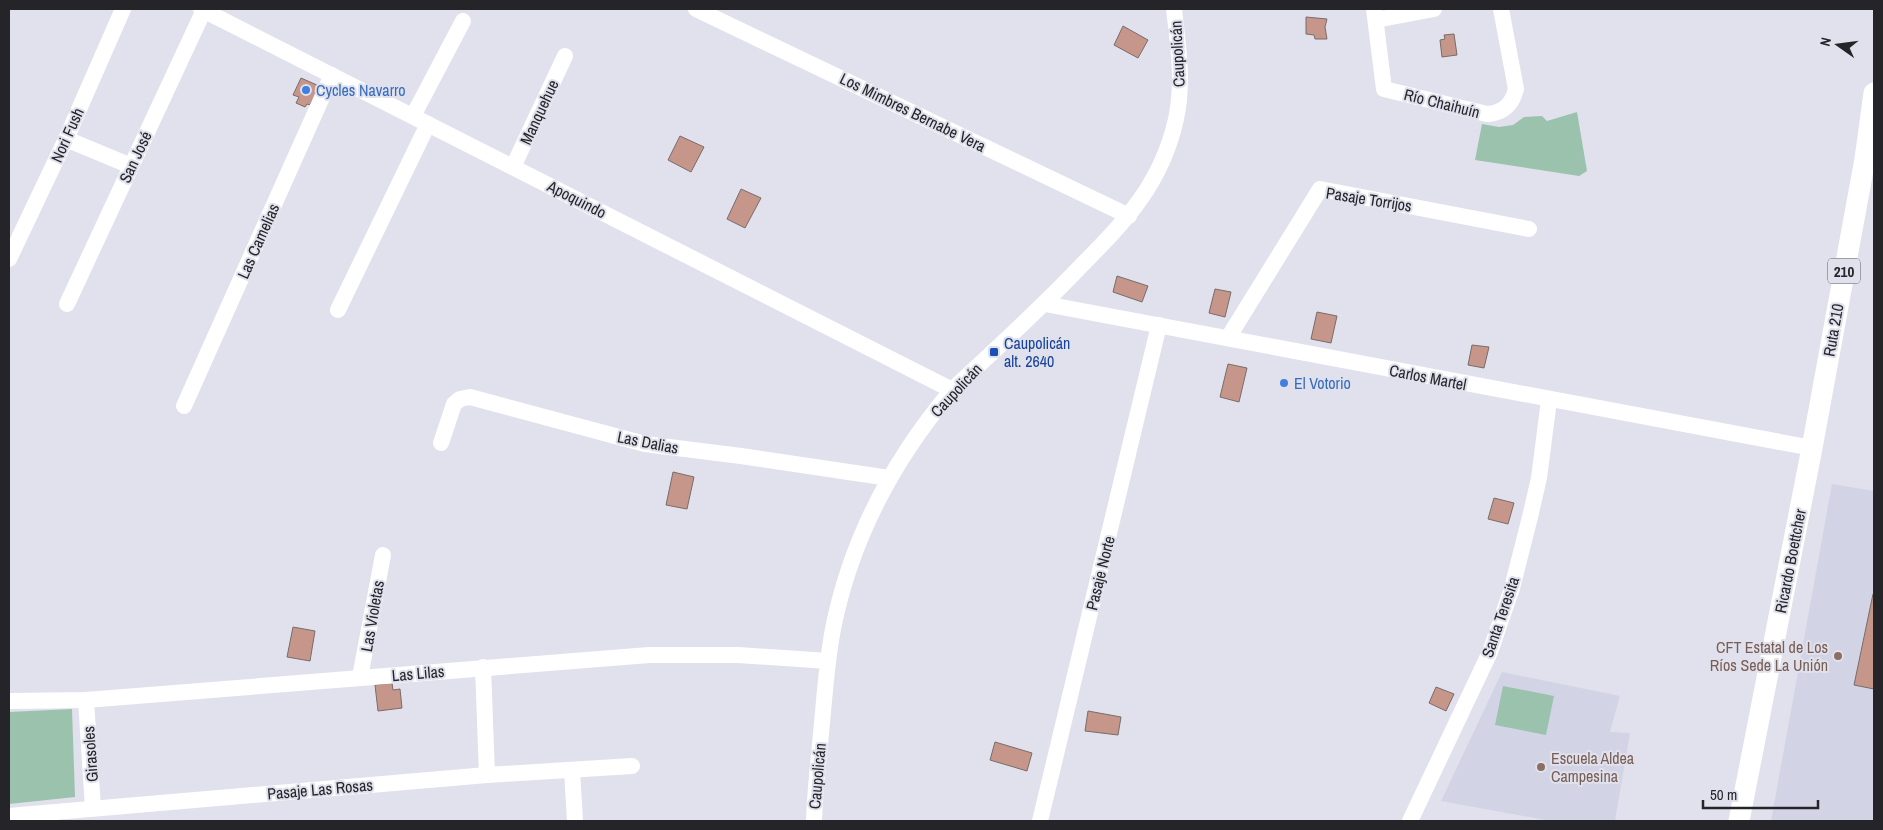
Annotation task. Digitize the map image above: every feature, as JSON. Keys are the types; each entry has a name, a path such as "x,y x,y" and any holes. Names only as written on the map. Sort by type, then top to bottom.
{"main road":[{"name":"Ruta 210","path":"1812,448 1865,159 1874,93"},
{"name":"Ricardo Boettcher","path":"1740,821 1812,448"}],"street":[{"name":"Nori Fush","path":"9,259 66,139 123,9"},
{"name":"Apoquindo","path":"202,9 952,390"},
{"name":"San José","path":"67,304 202,9"},
{"name":"Los Mimbres Bernabe Vera","path":"696,9 1129,216"},
{"name":"Caupolicán","path":"814,821 828,661 833,629 849,566 860,536 889,478 922,427 952,390 1045,304 1129,216 1150,186 1164,159 1176,117 1180,79 1174,9"},
{"path":"1375,14 1434,9"},
{"name":"Río Chaihuín","path":"1375,14 1384,89 1480,113 1494,114 1512,102 1516,90 1502,9"},
{"path":"413,116 463,21"},
{"name":"Manquehue","path":"513,167 565,56"},
{"name":"Las Camelias","path":"184,406 332,75"},
{"path":"338,310 428,124"},
{"path":"66,139 131,166"},
{"name":"Pasaje Torrijos","path":"1228,338 1320,189 1529,229"},
{"name":"Carlos Martel","path":"1045,304 1812,448"},
{"name":"Pasaje Norte","path":"1040,821 1116,511 1159,325"},
{"name":"Las Dalias","path":"441,443 454,404 460,399 470,397 645,444 889,478"},
{"name":"Santa Teresita","path":"1410,821 1490,652 1506,604 1530,517 1545,439 1550,400"},
{"name":"Las Violetas","path":"360,677 383,555"},
{"name":"Las Lilas","path":"9,701 86,700 482,667 684,654 738,655 828,661"},
{"path":"482,667 487,775"},
{"name":"Girasoles","path":"86,700 93,808"},
{"name":"Pasaje Las Rosas","path":"9,816 487,775 632,766"},
{"path":"572,770 575,821"}],"shaded area":[{"name":"CFT Estatal de Los Ríos Sede La Unión","path":"1832,484 1874,491 1874,821 1771,821"},
{"name":"Escuela Aldea Campesina","path":"1502,672 1620,696 1610,732 1630,733 1615,821 1551,821 1441,801"}],"green space":[{"path":"1577,112 1587,171 1579,176 1475,160 1482,124 1499,127 1513,125 1524,117 1542,116 1547,121"},
{"path":"1503,686 1554,696 1546,735 1495,725"},
{"path":"72,709 75,797 9,804 9,712"}],"building":[{"path":"1306,17 1327,19 1325,27 1327,39 1315,39 1314,35 1306,34"},
{"path":"1123,26 1148,40 1138,58 1114,45"},
{"path":"1454,34 1457,55 1442,57 1440,40 1445,39 1444,35"},
{"name":"Cycles Navarro","path":"301,78 319,86 310,105 307,104 305,107 296,103 299,97 293,95"},
{"path":"680,136 704,147 691,172 668,160"},
{"path":"741,189 761,198 745,228 727,219"},
{"path":"1117,276 1148,286 1142,302 1113,292"},
{"path":"1215,289 1231,292 1225,317 1209,313"},
{"path":"1317,312 1337,316 1331,343 1311,339"},
{"path":"1472,345 1489,347 1484,368 1468,365"},
{"path":"1228,364 1247,368 1239,402 1220,397"},
{"path":"673,472 694,477 687,509 666,505"},
{"path":"1494,498 1514,503 1508,524 1488,519"},
{"path":"1874,595 1874,689 1854,685"},
{"path":"293,627 315,631 310,661 287,657"},
{"path":"392,683 393,690 400,689 402,708 378,711 375,685"},
{"path":"1436,687 1454,694 1446,711 1429,703"},
{"path":"1088,711 1121,717 1118,735 1085,731"},
{"path":"995,742 1032,753 1027,771 990,760"}],"place":[{"name":"Cycles Navarro","path":"306,90"},
{"name":"Caupolicán alt. 2640","path":"994,352"},
{"name":"El Votorio","path":"1284,383"},
{"name":"CFT Estatal de Los Ríos Sede La Unión","path":"1838,656"},
{"name":"Escuela Aldea Campesina","path":"1541,767"}]}
